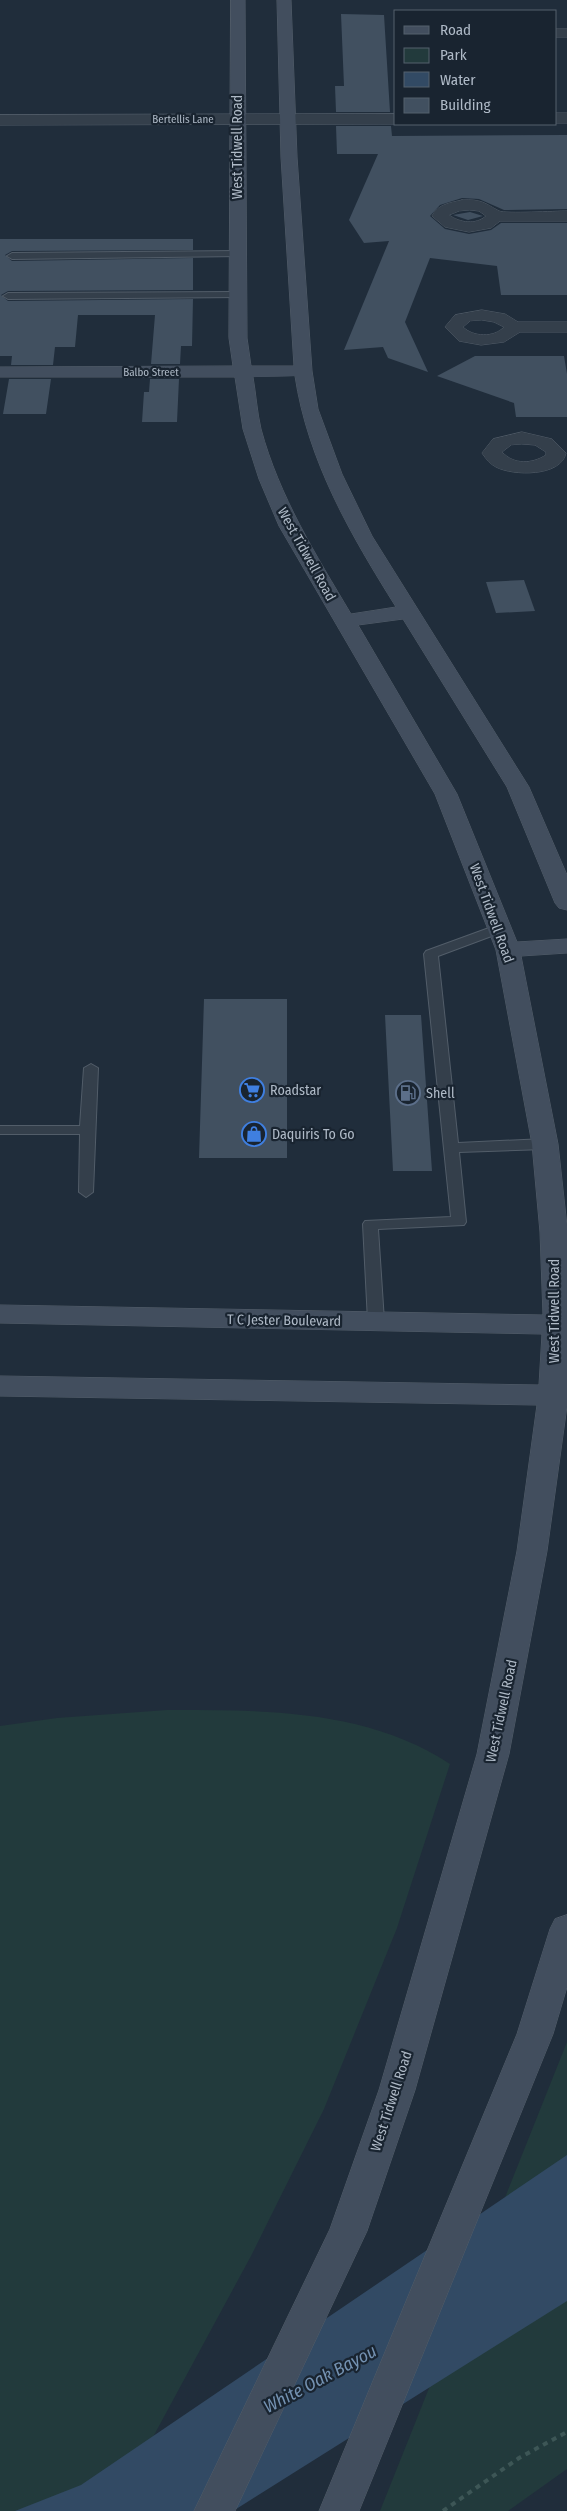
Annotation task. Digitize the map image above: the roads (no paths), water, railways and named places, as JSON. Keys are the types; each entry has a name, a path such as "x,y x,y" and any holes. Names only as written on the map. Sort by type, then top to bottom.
{"main road":[{"name":"West Tidwell Road","path":"214,2511 348,2231 396,2090 493,1754 560,1396 562,1325 545,1144 504,939 446,794 289,526 269,479 252,429 238,338 238,0"},
{"path":"284,0 288,119 303,371 309,409 332,474 362,536 518,786 567,903"},
{"name":"Balbo Street","path":"0,372 303,371"},
{"path":"345,621 408,612"},
{"path":"504,939 567,946"},
{"name":"T C Jester Boulevard","path":"0,1314 562,1325"},
{"path":"0,1386 560,1396"},
{"path":"339,2511 535,2034 567,1929"}],"street":[{"name":"Bertellis Lane","path":"0,120 394,119"},
{"path":"495,216 567,216"},
{"path":"513,327 567,327"}],"lane":[{"path":"12,256 238,254"},
{"path":"8,296 238,295"},
{"path":"376,1322 370,1224 459,1222 431,954 504,939"},
{"path":"86,1192 91,1068"},
{"path":"0,1130 87,1130"},
{"path":"452,1148 545,1144"}],"water":[{"name":"White Oak Bayou","path":"567,2155 567,2301 233,2511 15,2511 81,2485"}],"place":[{"name":"Roadstar","path":"252,1090"},
{"name":"Shell","path":"408,1093"},
{"name":"Daquiris To Go","path":"254,1134"}]}
